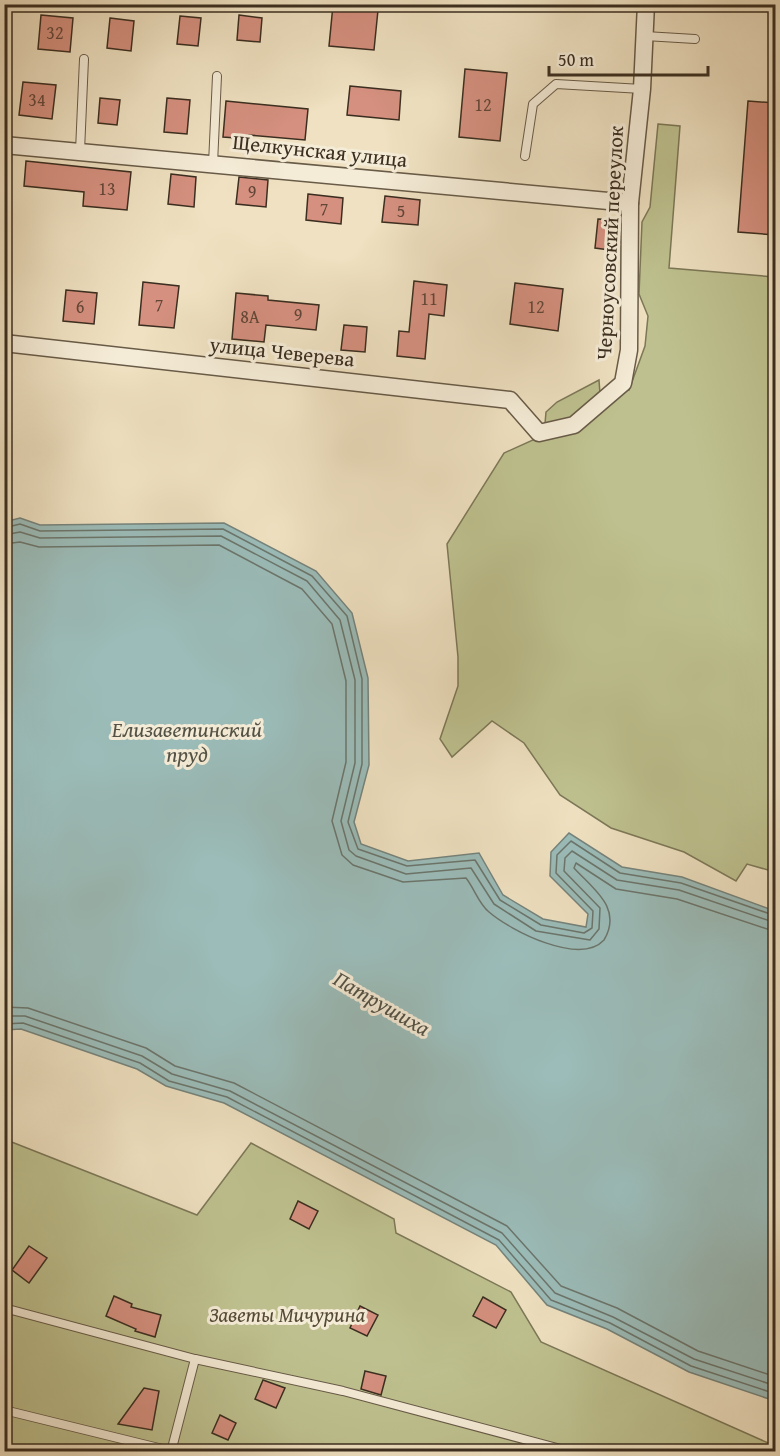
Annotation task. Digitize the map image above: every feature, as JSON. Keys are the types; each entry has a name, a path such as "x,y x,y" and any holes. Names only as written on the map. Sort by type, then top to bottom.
{"street":[{"name":"Черноусовский переулок","path":"539,433 574,425 624,383 629,350 630,203 642,89 646,4"},
{"name":"Щелкунская улица","path":"4,145 630,203"},
{"name":"улица Чеверева","path":"4,343 510,400 539,433"}],"lane":[{"path":"645,36 695,39"},
{"path":"80,151 84,59"},
{"path":"213,164 217,76"},
{"path":"525,156 532,104 556,84 642,89"},
{"path":"4,1308 195,1359 343,1391 572,1452"},
{"path":"4,1410 173,1451 195,1359"}],"green space":[{"path":"658,124 680,126 669,268 775,277 775,872 747,864 736,881 684,852 611,828 560,795 524,743 492,721 452,757 440,739 458,686 458,657 447,544 504,453 544,435 546,412 557,402 599,380 600,394 629,390 645,346 648,316 639,294 642,222 650,207"},
{"name":"Заветы Мичурина","path":"4,1139 197,1215 251,1143 394,1219 396,1233 511,1292 541,1342 775,1446 775,1451 5,1451"}],"water":[{"name":"Елизаветинский пруд","path":"20,518 40,525 224,523 316,571 352,613 368,678 369,765 354,822 361,844 408,861 479,853 503,895 543,919 586,927 588,914 550,876 551,852 569,833 622,867 682,877 775,911 775,1401 689,1372 607,1329 547,1305 496,1245 224,1103 166,1086 137,1069 21,1029 5,1030 4,522"}],"building":[{"path":"333,5 378,10 374,50 329,46"},
{"path":"41,15 73,18 70,52 38,49"},
{"path":"239,15 262,18 260,42 237,40"},
{"path":"180,16 201,18 198,46 177,44"},
{"path":"110,18 134,21 131,51 107,48"},
{"path":"465,69 507,73 500,141 459,137"},
{"path":"23,82 56,85 52,119 19,115"},
{"path":"350,86 401,91 399,120 347,115"},
{"path":"100,98 120,100 117,125 98,123"},
{"path":"167,98 190,100 187,134 164,132"},
{"path":"226,101 308,109 305,140 249,135 249,139 223,137"},
{"path":"748,101 776,103 776,235 738,232"},
{"path":"26,161 131,172 127,210 83,206 84,192 24,186"},
{"path":"171,174 196,177 194,207 168,204"},
{"path":"239,177 268,180 266,207 236,204"},
{"path":"308,194 343,198 341,224 306,220"},
{"path":"385,196 420,200 418,225 382,222"},
{"path":"598,219 619,220 617,251 595,248"},
{"path":"414,281 447,285 444,316 429,314 425,359 397,356 399,331 409,332"},
{"path":"143,282 179,286 174,328 139,325"},
{"path":"515,283 563,289 558,331 510,324"},
{"path":"66,290 97,293 94,324 63,321"},
{"path":"236,293 268,296 268,300 319,305 316,330 266,325 264,342 232,339"},
{"path":"344,325 367,327 365,352 341,350"},
{"path":"298,1201 318,1211 309,1229 290,1219"},
{"path":"29,1246 47,1258 29,1283 12,1270"},
{"path":"114,1296 132,1304 131,1307 161,1315 155,1337 135,1331 136,1329 106,1316"},
{"path":"483,1297 506,1310 496,1328 473,1316"},
{"path":"360,1306 378,1315 367,1336 350,1328"},
{"path":"365,1371 386,1376 381,1395 361,1389"},
{"path":"263,1380 285,1388 276,1408 255,1399"},
{"path":"144,1388 159,1391 152,1430 118,1424"},
{"path":"220,1415 236,1423 228,1440 212,1433"}],"water label":[{"name":"Патрушиха","path":"382,1003"}]}
